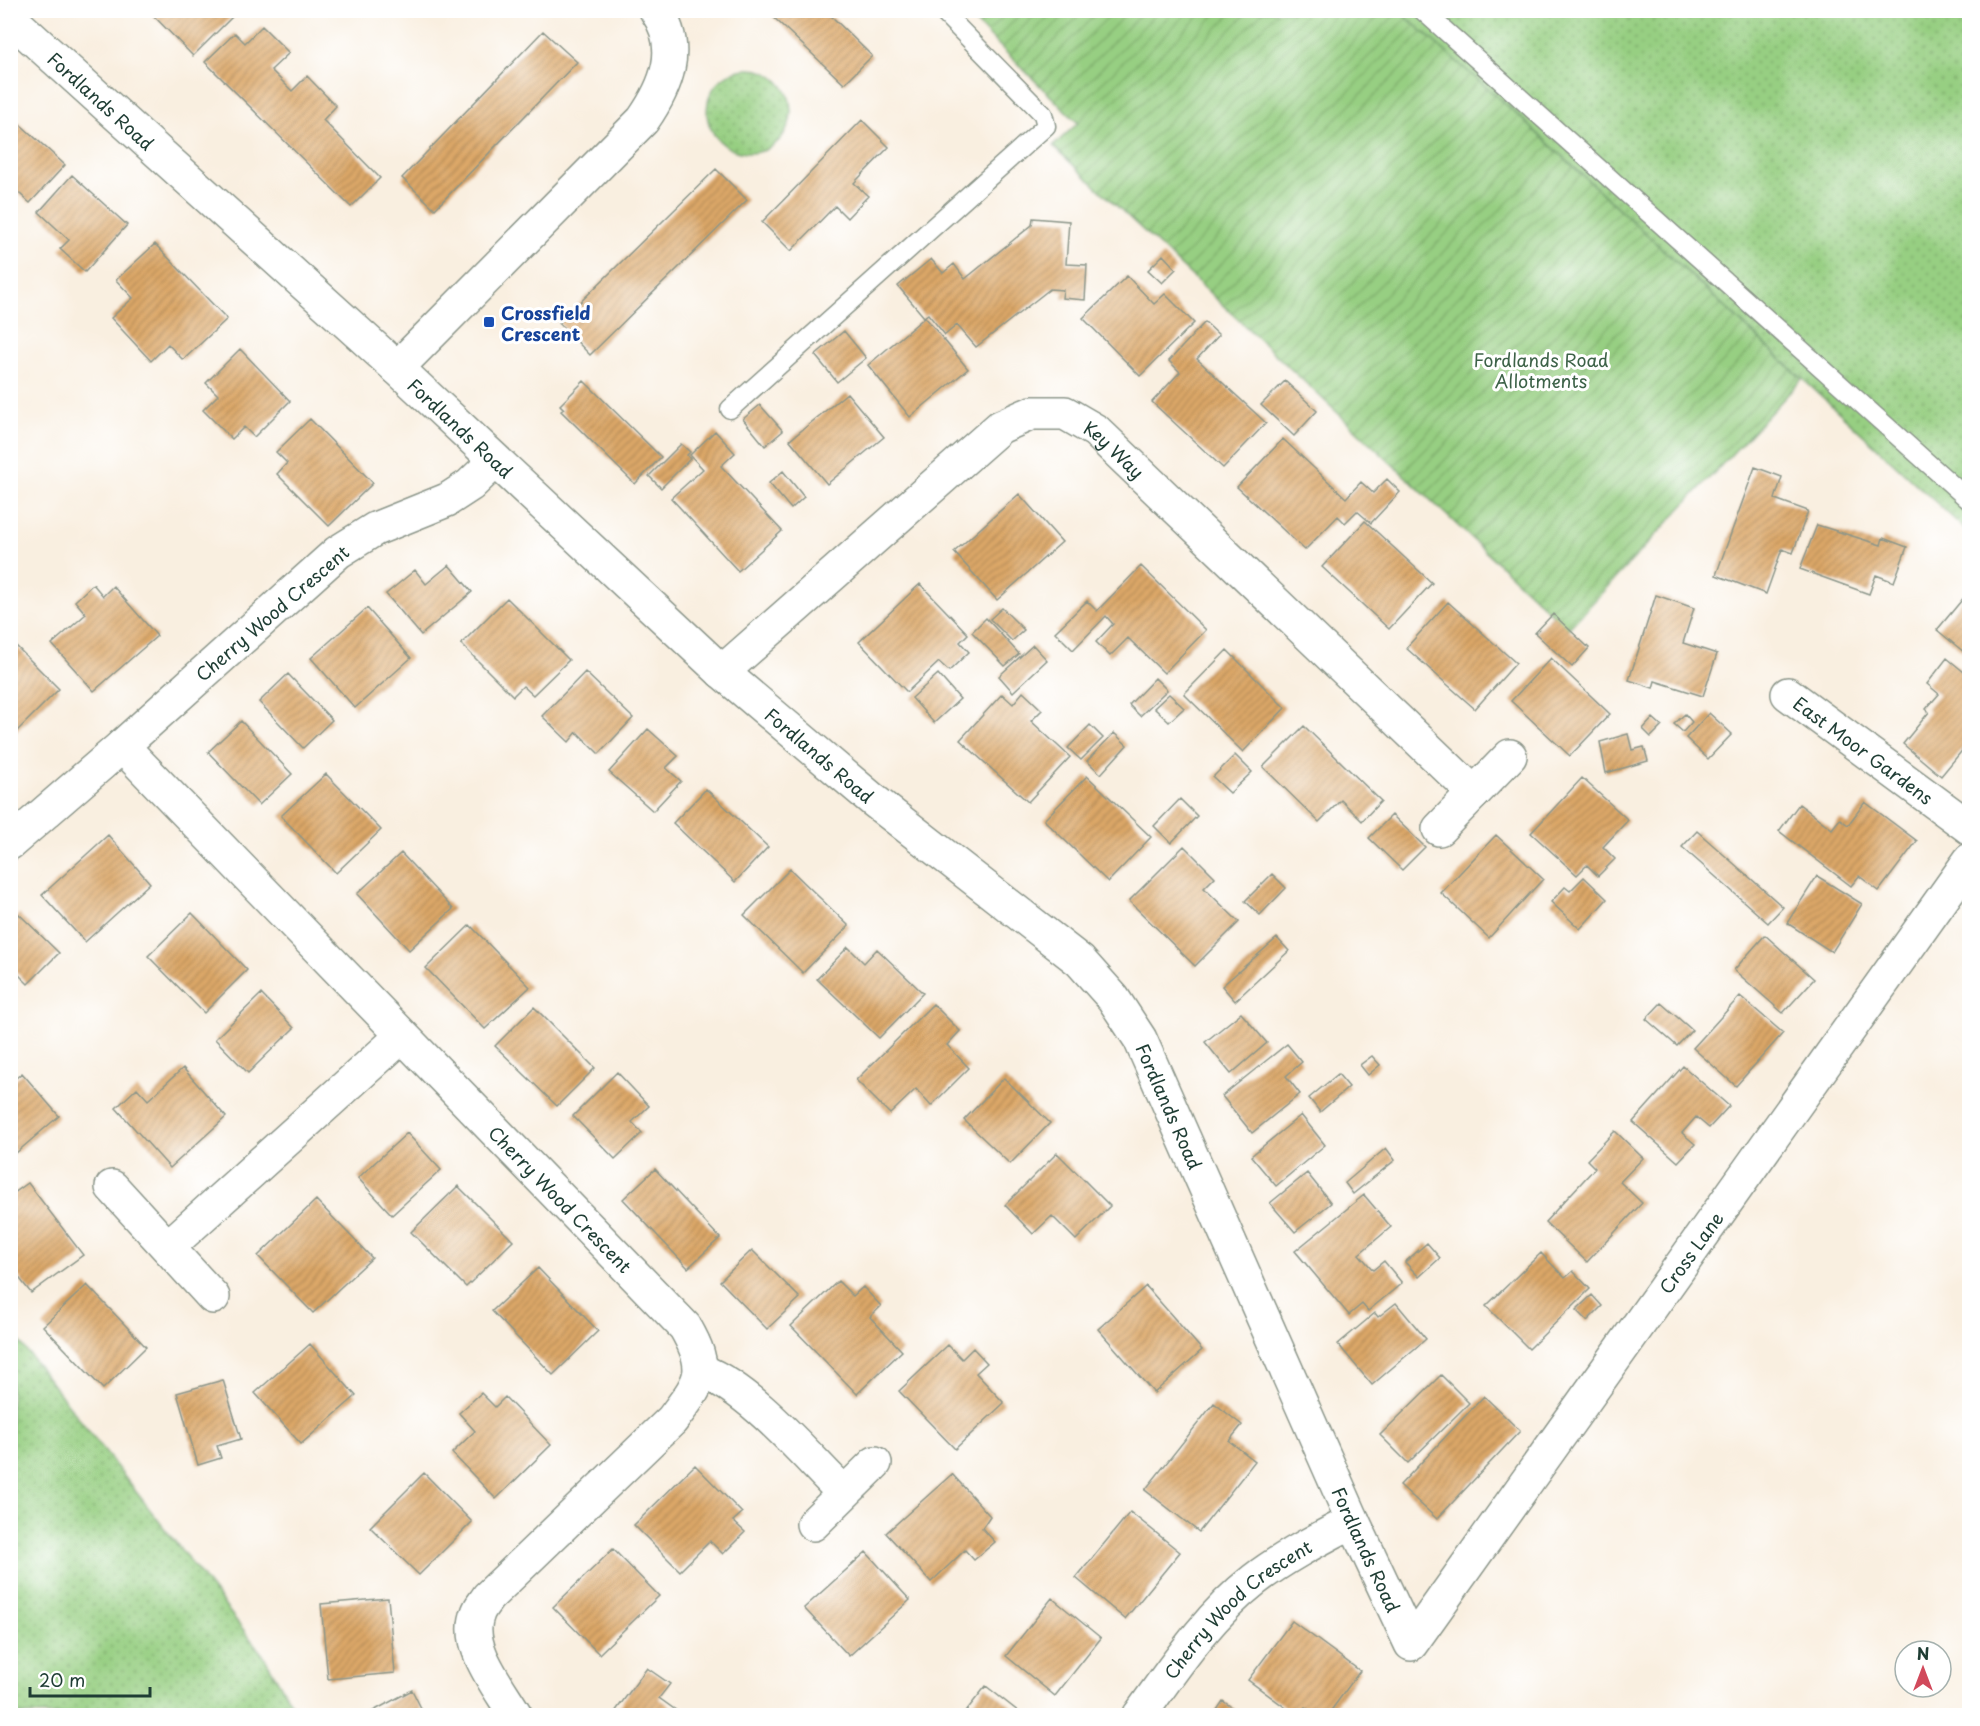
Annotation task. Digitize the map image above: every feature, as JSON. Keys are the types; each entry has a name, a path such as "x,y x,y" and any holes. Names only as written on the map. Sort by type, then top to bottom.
{"street":[{"path":"397,368 643,120 660,96 669,73 669,46 661,17 656,10"},
{"name":"Fordlands Road","path":"10,18 397,368 722,672 873,800 1065,948 1080,961 1113,998 1140,1039 1353,1521 1411,1644"},
{"name":"Key Way","path":"722,672 1000,427 1032,413 1065,413 1096,431 1474,793"},
{"name":"Cherry Wood Crescent","path":"10,843 338,552 375,529 447,500 470,485 495,461"},
{"name":"East Moor Gardens","path":"1788,694 1970,828"},
{"name":"Cherry Wood Crescent","path":"122,746 685,1328 699,1351 702,1371"},
{"path":"1438,830 1510,756"},
{"name":"Cross Lane","path":"1411,1644 1970,860"},
{"path":"168,1247 402,1036"},
{"path":"112,1187 213,1297"},
{"path":"516,1716 482,1658 475,1635 477,1613 489,1597 672,1420 692,1393 702,1371 721,1379 745,1396 844,1493"},
{"path":"813,1524 875,1463"},
{"name":"Cherry Wood Crescent","path":"1139,1716 1179,1661 1219,1615 1254,1580 1307,1545 1353,1521"}],"lane":[{"path":"730,409 1046,126 1043,114 941,10"},
{"path":"1422,10 1970,501"}],"green space":[{"name":"Fordlands Road Allotments","path":"964,11 1399,11 1520,117 1802,379 1568,629 1053,146 1078,123"},
{"path":"1399,11 1969,11 1969,533 1520,117"},
{"path":"749,69 765,72 779,81 788,95 791,111 788,127 779,141 765,150 749,153 733,150 719,141 710,127 707,111 710,95 719,81 733,72"},
{"path":"11,1331 263,1655 298,1715 11,1715"}],"building":[{"path":"148,10 239,10 193,56"},
{"path":"771,10 825,10 872,56 844,84 769,13"},
{"path":"262,26 289,53 271,70 292,91 307,76 336,106 323,120 380,178 351,207 205,62 235,33 245,43"},
{"path":"543,31 577,62 435,209 402,178"},
{"path":"11,116 65,165 30,203 10,185"},
{"path":"862,120 889,147 854,183 868,196 847,218 835,206 791,251 762,222"},
{"path":"716,169 747,200 590,355 559,323"},
{"path":"72,175 127,225 85,272 60,249 69,240 39,212"},
{"path":"1033,218 1069,221 1066,264 1087,265 1085,300 1062,298 1063,290 1050,289 976,347 957,325 945,335 928,314 924,317 898,286 931,259 943,273 954,264 965,279 1032,225"},
{"path":"155,244 227,319 183,360 168,344 151,361 111,318 133,298 116,280"},
{"path":"1163,255 1176,269 1162,283 1148,270"},
{"path":"1127,276 1154,304 1165,294 1194,323 1140,376 1083,318"},
{"path":"925,317 968,369 910,417 868,365"},
{"path":"1205,322 1219,335 1197,359 1266,423 1223,468 1152,402 1180,372 1169,361"},
{"path":"844,331 866,358 837,382 815,355"},
{"path":"240,349 290,401 254,437 244,427 232,439 203,410 218,395 206,383"},
{"path":"584,381 661,457 635,484 561,411 564,409 560,405"},
{"path":"1285,381 1317,411 1294,436 1261,405"},
{"path":"847,393 884,437 827,484 790,440"},
{"path":"760,405 783,431 765,446 743,419"},
{"path":"310,419 373,483 329,526 277,474 287,463 276,452"},
{"path":"715,431 735,453 721,466 782,531 738,571 671,498 703,469 690,455"},
{"path":"1283,439 1346,498 1361,482 1373,493 1387,479 1400,492 1371,523 1357,511 1345,523 1338,516 1305,550 1237,487"},
{"path":"681,444 690,452 687,455 690,459 661,488 649,476"},
{"path":"1755,467 1782,477 1775,499 1808,511 1793,553 1782,549 1766,594 1716,575"},
{"path":"783,471 804,497 791,509 769,483"},
{"path":"1019,494 1062,542 997,600 954,552"},
{"path":"1365,521 1432,583 1389,629 1322,567"},
{"path":"1817,525 1881,545 1883,538 1907,547 1894,582 1876,575 1869,594 1800,569"},
{"path":"449,565 472,592 421,635 386,594 415,570 426,584"},
{"path":"1141,566 1206,630 1164,673 1128,638 1110,656 1096,642 1113,624 1106,616 1073,650 1055,632 1087,601 1097,611"},
{"path":"93,584 103,596 113,586 157,636 94,691 52,644 86,614 75,601"},
{"path":"920,584 968,634 960,642 969,652 949,671 939,662 907,692 859,642"},
{"path":"1656,595 1694,608 1683,643 1717,654 1703,696 1655,681 1653,688 1629,680"},
{"path":"1966,595 1970,598 1970,657 1937,630"},
{"path":"507,598 569,660 533,695 523,686 513,696 461,644"},
{"path":"1448,602 1516,663 1475,709 1406,648"},
{"path":"367,608 411,658 355,708 311,658"},
{"path":"1002,608 1024,630 1012,641 990,619"},
{"path":"1553,614 1589,648 1572,667 1535,633"},
{"path":"986,618 1019,654 1005,666 972,632"},
{"path":"10,640 59,689 10,738"},
{"path":"1033,645 1047,660 1013,692 999,676"},
{"path":"1227,650 1285,708 1243,752 1184,694"},
{"path":"1551,658 1610,714 1570,756 1511,701"},
{"path":"1947,658 1970,677 1970,741 1941,776 1903,744 1929,712 1926,709 1939,694 1927,684"},
{"path":"585,672 633,718 599,754 577,732 569,742 542,716"},
{"path":"288,674 332,720 303,748 259,702"},
{"path":"938,674 960,699 934,723 912,698"},
{"path":"1155,678 1167,690 1140,716 1129,705"},
{"path":"1023,692 1042,710 1031,721 1070,757 1028,802 960,740 1002,694 1013,704"},
{"path":"1169,694 1184,708 1169,722 1154,708"},
{"path":"1709,713 1732,734 1708,759 1686,738"},
{"path":"1685,714 1692,722 1683,732 1674,724"},
{"path":"1653,718 1662,726 1651,737 1643,729"},
{"path":"241,721 292,774 259,805 208,752"},
{"path":"1090,725 1103,738 1081,760 1068,748"},
{"path":"1304,726 1381,801 1362,821 1341,800 1319,822 1263,767"},
{"path":"648,729 678,756 666,768 681,781 653,811 609,772"},
{"path":"1114,733 1127,745 1101,774 1087,761"},
{"path":"1628,734 1632,750 1644,747 1648,761 1606,773 1600,742"},
{"path":"1235,755 1252,772 1230,793 1213,777"},
{"path":"326,774 381,830 336,873 281,816"},
{"path":"1087,776 1151,837 1108,882 1044,820"},
{"path":"1582,778 1628,820 1603,847 1615,859 1598,876 1587,865 1577,875 1531,833"},
{"path":"706,789 768,847 735,882 673,823"},
{"path":"1180,799 1197,816 1171,843 1154,826"},
{"path":"1865,802 1917,841 1879,891 1859,876 1851,886 1779,831 1799,804 1832,829 1840,819 1848,825"},
{"path":"1392,815 1425,847 1402,870 1369,838"},
{"path":"1697,831 1783,907 1768,923 1682,847"},
{"path":"108,835 150,883 85,942 42,895"},
{"path":"1496,835 1543,879 1489,938 1441,893"},
{"path":"1184,846 1215,877 1204,888 1239,922 1195,966 1129,901"},
{"path":"401,853 453,909 409,950 357,894"},
{"path":"790,869 849,926 803,973 744,915"},
{"path":"1272,874 1286,888 1260,915 1245,901"},
{"path":"1817,876 1862,904 1832,952 1787,923"},
{"path":"1584,877 1607,899 1580,929 1551,902 1565,887 1570,891"},
{"path":"192,913 247,970 204,1013 148,956"},
{"path":"19,914 59,953 28,984 10,966 10,922"},
{"path":"470,925 530,987 485,1029 426,968"},
{"path":"1765,935 1814,979 1783,1013 1734,970"},
{"path":"1277,938 1289,951 1235,1001 1222,986"},
{"path":"848,947 864,963 877,949 923,993 879,1038 817,979"},
{"path":"261,994 294,1028 248,1073 215,1039"},
{"path":"1740,996 1783,1033 1736,1086 1693,1048"},
{"path":"1661,1003 1692,1030 1677,1046 1646,1019"},
{"path":"933,1004 960,1031 947,1045 969,1068 931,1106 916,1089 890,1114 856,1080"},
{"path":"534,1007 595,1068 557,1106 495,1046"},
{"path":"1241,1013 1267,1043 1231,1074 1205,1042"},
{"path":"1287,1044 1302,1062 1286,1076 1300,1094 1252,1133 1222,1096"},
{"path":"1372,1056 1380,1065 1368,1075 1360,1065"},
{"path":"1683,1066 1729,1106 1709,1128 1696,1117 1682,1133 1695,1144 1678,1162 1633,1122"},
{"path":"183,1068 226,1117 170,1168 116,1108 137,1088 148,1100"},
{"path":"617,1072 649,1106 632,1122 642,1133 615,1159 573,1116"},
{"path":"22,1073 59,1116 16,1153 10,1147 10,1083"},
{"path":"1338,1074 1349,1087 1320,1112 1309,1098"},
{"path":"1004,1078 1050,1123 1010,1164 964,1120"},
{"path":"1301,1115 1325,1145 1276,1186 1251,1156"},
{"path":"1615,1131 1643,1158 1620,1182 1642,1203 1587,1262 1545,1222 1595,1168 1587,1160"},
{"path":"407,1133 441,1170 392,1215 358,1178"},
{"path":"1386,1148 1395,1160 1353,1194 1345,1183"},
{"path":"1057,1153 1110,1206 1076,1240 1052,1216 1033,1234 1005,1205"},
{"path":"655,1169 720,1238 688,1268 623,1199"},
{"path":"1307,1173 1331,1203 1295,1232 1270,1203"},
{"path":"28,1183 83,1255 31,1293 10,1266 10,1196"},
{"path":"458,1186 513,1241 466,1287 411,1232"},
{"path":"1364,1195 1391,1227 1359,1254 1373,1270 1384,1261 1402,1283 1368,1311 1362,1304 1349,1315 1295,1251"},
{"path":"316,1200 372,1258 313,1313 258,1256"},
{"path":"1427,1243 1440,1258 1419,1277 1405,1262"},
{"path":"752,1250 800,1298 767,1329 720,1281"},
{"path":"1541,1253 1565,1278 1573,1271 1590,1289 1529,1349 1486,1306"},
{"path":"538,1268 598,1331 553,1375 492,1311"},
{"path":"838,1281 853,1296 863,1287 881,1306 870,1317 902,1351 857,1394 791,1326"},
{"path":"87,1285 146,1347 103,1389 43,1326"},
{"path":"1146,1286 1202,1350 1154,1393 1098,1329"},
{"path":"1592,1295 1602,1306 1587,1321 1576,1310"},
{"path":"1396,1303 1426,1339 1372,1385 1338,1344 1375,1313 1378,1317"},
{"path":"310,1344 356,1396 301,1444 255,1393"},
{"path":"948,1345 962,1359 973,1348 987,1363 976,1373 1004,1403 955,1449 899,1391"},
{"path":"1441,1375 1469,1403 1408,1463 1380,1435"},
{"path":"223,1380 241,1439 217,1446 221,1458 198,1465 177,1393"},
{"path":"481,1393 495,1407 505,1397 551,1445 496,1499 452,1453 475,1431 459,1413"},
{"path":"1484,1396 1520,1431 1437,1519 1400,1485"},
{"path":"1214,1403 1242,1425 1229,1441 1255,1461 1199,1532 1145,1490"},
{"path":"695,1465 742,1513 733,1521 745,1532 723,1554 710,1541 680,1571 634,1525"},
{"path":"424,1473 472,1522 419,1575 370,1527"},
{"path":"952,1474 990,1516 982,1528 995,1542 974,1560 965,1550 931,1582 886,1533"},
{"path":"1130,1512 1180,1552 1125,1619 1076,1578"},
{"path":"613,1549 659,1596 599,1654 553,1607"},
{"path":"866,1552 910,1600 849,1656 804,1608"},
{"path":"388,1598 395,1673 328,1679 321,1604"},
{"path":"1052,1598 1101,1638 1055,1696 1006,1656"},
{"path":"1292,1621 1360,1671 1327,1716 1317,1716 1305,1707 1297,1716 1248,1680"},
{"path":"647,1668 670,1684 659,1698 684,1716 612,1716"},
{"path":"986,1686 1024,1716 962,1716"},
{"path":"412,1690 425,1716 364,1716"},
{"path":"1223,1701 1244,1716 1213,1716"}],"place":[{"name":"Crossfield Crescent","path":"489,322"}]}
